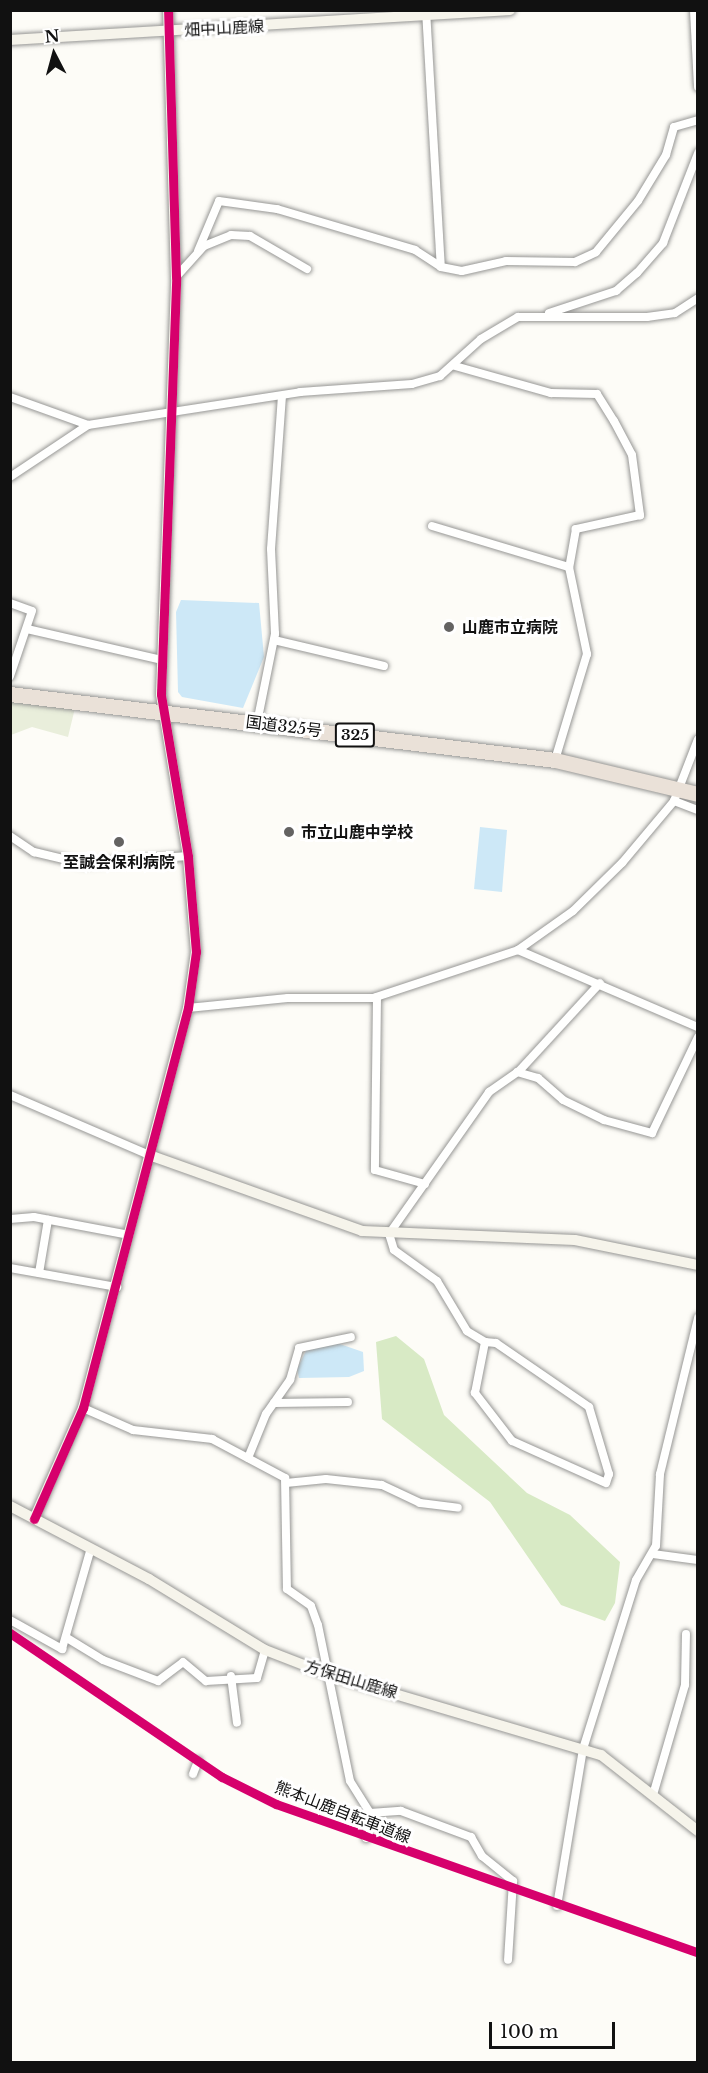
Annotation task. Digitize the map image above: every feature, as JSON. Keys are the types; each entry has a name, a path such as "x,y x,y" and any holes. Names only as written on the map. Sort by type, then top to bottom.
{"highway":[{"name":"国道325号","path":"10,694 163,710 555,760 677,795 698,794"}],"street":[{"path":"34,1519 82,1408 117,1287 188,1008 196,952 188,856 163,710 162,660 173,412 176,277 171,31 168,10"},
{"name":"畑中山鹿線","path":"10,40 426,13 510,10"},
{"path":"694,10 698,87"},
{"path":"426,13 441,267"},
{"path":"176,277 198,251 219,201 238,202 415,250 441,267 462,271 506,261 575,262 596,252 638,201 666,155 674,127 698,120"},
{"path":"543,315 616,291 637,273 663,243 698,153"},
{"path":"198,251 231,235 250,236 307,269"},
{"path":"10,477 88,424 282,396 412,384 455,366 498,327 518,317 543,315 646,317 675,313 698,298"},
{"path":"455,366 551,393 597,394 632,455 640,515 576,530 569,567 587,654 555,760"},
{"path":"256,723 274,640 271,549 282,396"},
{"path":"10,397 88,424"},
{"path":"432,526 569,567"},
{"path":"10,603 32,611 10,676"},
{"path":"27,629 162,660"},
{"path":"274,640 384,666"},
{"path":"188,1008 288,998 377,997 518,950 573,911 677,795 698,739"},
{"path":"677,795 698,810"},
{"path":"10,836 34,852 84,864 188,856"},
{"path":"518,950 600,982 698,1027"},
{"path":"388,1234 489,1092 517,1072 600,982"},
{"path":"377,997 375,1170 425,1184"},
{"path":"517,1072 538,1078 563,1100 604,1120 651,1133 698,1037"},
{"path":"11,1095 149,1155 317,1218 388,1234 575,1240 698,1265"},
{"path":"10,1219 48,1220 129,1235"},
{"path":"39,1273 48,1220"},
{"path":"388,1234 394,1250 437,1281 467,1331 485,1342 496,1343 589,1407 609,1474 606,1484 512,1441 475,1393 485,1342"},
{"path":"10,1268 117,1287"},
{"path":"557,1906 583,1749 636,1580 653,1554 660,1474 698,1318"},
{"path":"248,1458 303,1345 351,1337"},
{"path":"274,1403 348,1402"},
{"path":"82,1408 133,1430 212,1439 248,1458 286,1484 326,1479 382,1485 420,1503 458,1508"},
{"path":"286,1484 287,1589 311,1605 350,1781 370,1813 366,1838"},
{"name":"方保田山鹿線","path":"10,1506 91,1548 265,1650 327,1674 601,1755 698,1831"},
{"path":"10,1620 51,1647 62,1649 91,1548"},
{"path":"653,1554 698,1560"},
{"path":"653,1795 685,1685 686,1634"},
{"path":"67,1638 103,1660 158,1681 183,1662 206,1681 231,1676 256,1678 265,1650"},
{"path":"231,1676 237,1723"},
{"path":"193,1774 198,1761"},
{"path":"370,1813 401,1811 471,1837 482,1856 513,1881 508,1960"}],"green space":[{"path":"11,699 75,708 68,737 32,727 11,735"},
{"path":"396,1336 424,1359 444,1415 527,1493 570,1515 620,1562 615,1603 605,1621 561,1605 490,1502 382,1419 376,1342"}],"water":[{"path":"181,600 259,603 264,657 243,708 182,697 178,692 176,612"},
{"path":"480,827 507,830 502,892 474,889"},
{"path":"337,1343 363,1352 364,1371 349,1377 299,1378 297,1369 308,1347"}],"cycle path":[{"path":"34,1519 83,1408 188,1008 196,952 188,856 161,694 176,277 168,10"},
{"name":"熊本山鹿自転車道線","path":"10,1633 222,1777 276,1804 698,1953"}],"place":[{"name":"山鹿市立病院","path":"449,627"},
{"name":"市立山鹿中学校","path":"289,832"},
{"name":"至誠会保利病院","path":"119,842"}]}
